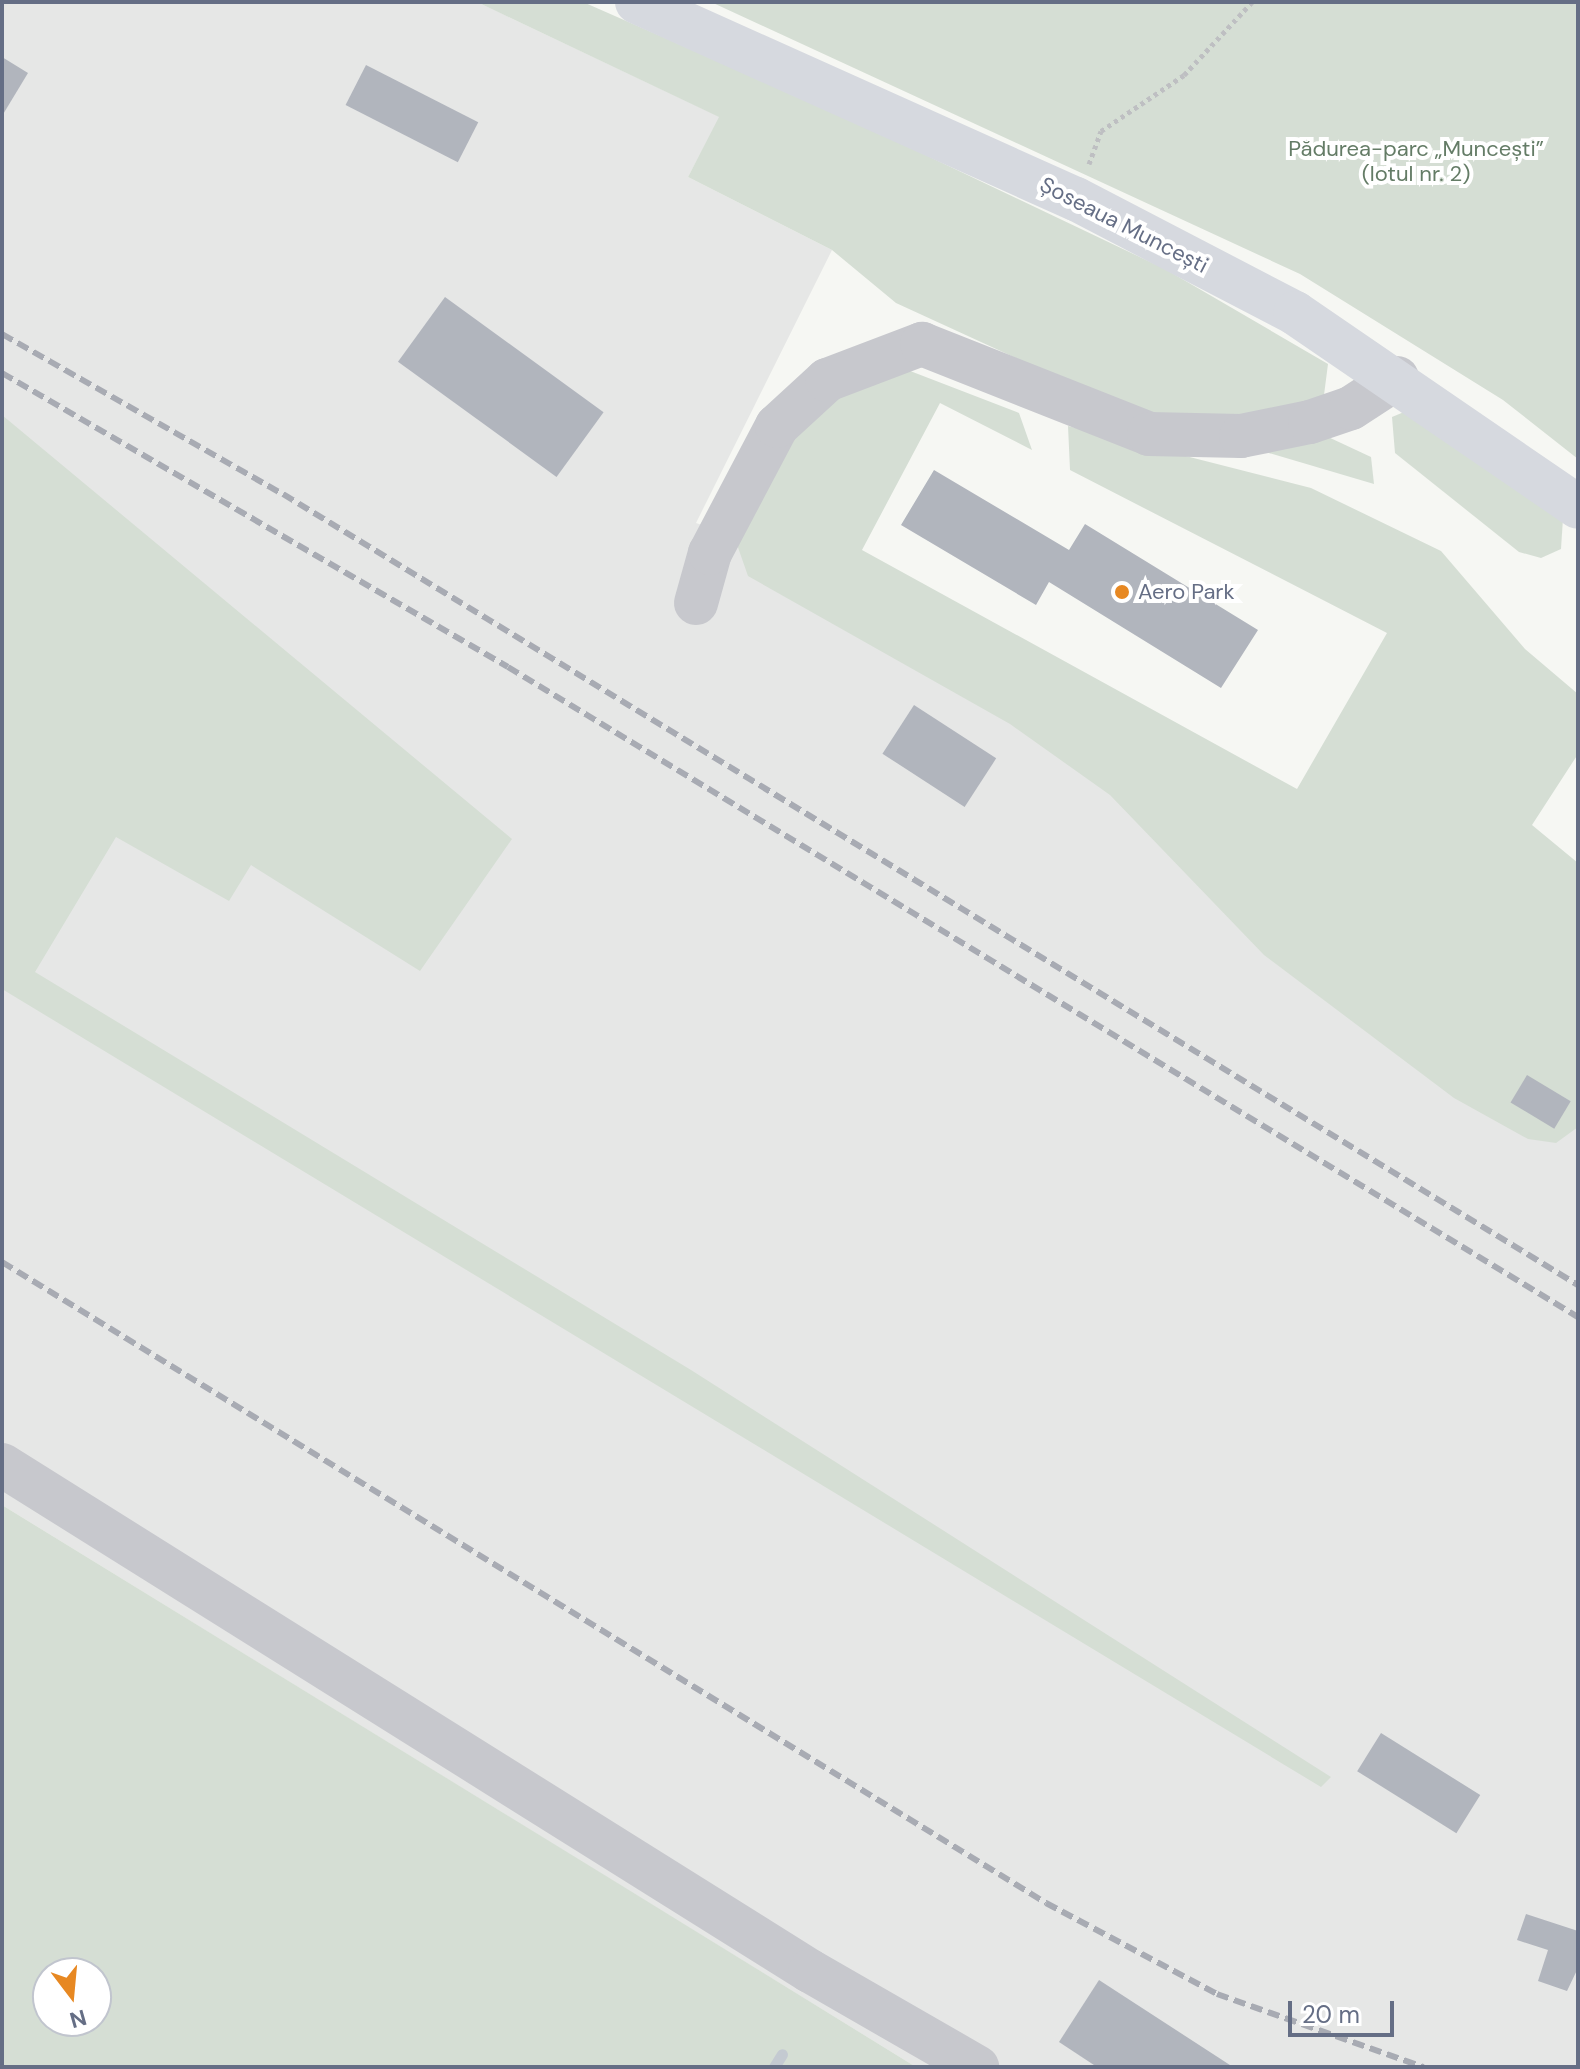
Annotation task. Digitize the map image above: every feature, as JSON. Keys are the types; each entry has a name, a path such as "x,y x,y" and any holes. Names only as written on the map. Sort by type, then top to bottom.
{"main road":[{"name":"Șoseaua Muncești","path":"637,2 1076,199 1295,313 1397,378 1578,507"}],"lane":[{"path":"696,603 710,553 777,426 827,380 922,344 1149,434 1241,436 1310,422 1351,408 1397,378"},
{"path":"2,1465 810,1971 977,2067"}],"path":[{"path":"1076,199 1101,131 1184,75 1252,2"}],"shaded area":[{"path":"2,2 477,2 720,117 688,177 832,250 696,523 757,543 1578,997 1578,2067 916,2067 2,1505"}],"green space":[{"path":"477,2 583,2 854,121 1165,269 1328,364 1324,395 1235,425 1146,418 896,303 832,250 688,177 719,117"},
{"name":"Pădurea-parc „Muncești” (lotul nr. 2)","path":"711,2 1578,2 1578,459 1503,400 1300,274"},
{"path":"905,369 1019,413 1032,450 940,403 862,550 1297,789 1387,633 1070,470 1068,426 1311,488 1441,551 1525,649 1578,694 1578,754 1532,825 1578,863 1578,1127 1556,1143 1528,1139 1454,1098 1264,955 1110,795 1010,724 748,576 734,536 775,454 826,401"},
{"path":"1404,412 1563,518 1561,549 1541,558 1519,552 1395,453 1392,417"},
{"path":"2,415 512,839 420,971 251,865 229,901 116,837 35,972 691,1370 1331,1777 1321,1787 2,989"},
{"path":"1326,436 1371,457 1374,484 1262,451"},
{"path":"2,1505 916,2067 2,2067"}],"building":[{"path":"2,57 28,73 2,116"},
{"path":"366,65 478,122 458,162 346,105"},
{"path":"445,297 604,412 557,477 398,362"},
{"path":"934,470 1069,550 1085,524 1258,630 1221,688 1049,582 1036,605 901,525"},
{"path":"914,705 996,758 965,807 882,754"},
{"path":"1527,1075 1571,1101 1554,1129 1511,1102"},
{"path":"1381,1733 1480,1795 1456,1833 1357,1771"},
{"path":"1526,1914 1578,1931 1578,1968 1567,1991 1538,1981 1548,1950 1517,1940"},
{"path":"1099,1980 1233,2067 1097,2067 1059,2042"}],"waterway":[{"path":"774,2067 782,2054"}],"railway":[{"path":"2,334 283,494 1578,1285"},
{"path":"2,373 508,667 1578,1317"},
{"path":"2,1262 1046,1903 1217,1994 1423,2067"}],"place":[{"name":"Aero Park","path":"1122,592"}]}
